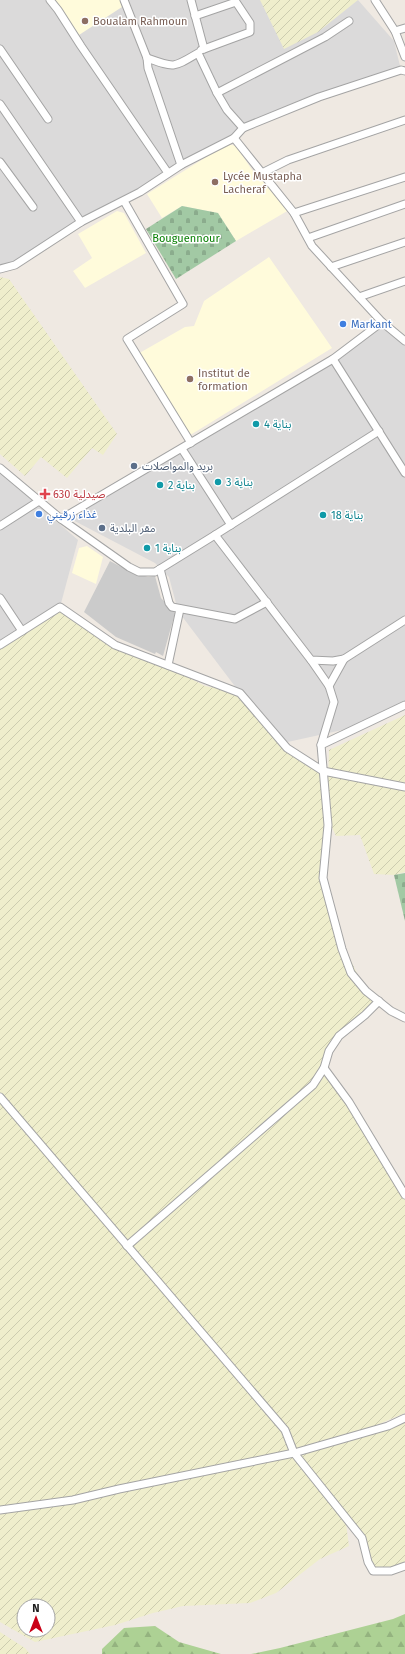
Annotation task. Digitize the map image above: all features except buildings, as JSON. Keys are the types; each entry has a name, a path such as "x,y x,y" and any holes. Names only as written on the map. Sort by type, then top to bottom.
{"street":[{"path":"50,0 168,173"},
{"path":"124,0 147,58 148,68 181,165"},
{"path":"191,0 201,51 217,93 227,110 243,128"},
{"path":"375,0 395,31 405,57"},
{"path":"147,58 167,65 176,66 201,51 250,32 250,23 236,2 195,16"},
{"path":"217,93 325,37 349,21"},
{"path":"395,31 405,28"},
{"path":"0,49 48,119"},
{"path":"0,269 14,265 81,222 124,201 181,165 234,138 243,128 319,97 401,70 405,71"},
{"path":"0,104 81,222"},
{"path":"262,173 288,160 405,120"},
{"path":"234,138 294,213 312,246 382,322 405,341"},
{"path":"0,162 33,207"},
{"path":"294,213 405,177"},
{"path":"124,201 183,304 127,339 191,443"},
{"path":"308,238 405,204"},
{"path":"330,267 405,242"},
{"path":"359,297 405,281"},
{"path":"62,519 333,359 382,322"},
{"path":"333,359 405,473"},
{"path":"1,470 62,519 129,567 140,572 147,573 155,572 160,569 379,431"},
{"path":"182,449 231,524"},
{"path":"0,526 39,501"},
{"path":"214,535 267,602 329,686 334,702 321,745 328,825 323,878 342,949 351,973 366,991 391,1011 405,1018"},
{"path":"160,569 170,605 180,609 235,619 267,602"},
{"path":"0,598 22,631"},
{"path":"0,645 60,607 115,645 240,692 287,748 323,771 405,787"},
{"path":"168,665 180,609"},
{"path":"311,660 333,661 344,659 405,620"},
{"path":"329,686 344,659"},
{"path":"321,745 405,705"},
{"path":"127,1246 313,1085 324,1068 329,1051 339,1036 365,1015 378,1001"},
{"path":"324,1068 349,1102 405,1195"},
{"path":"0,1097 285,1430 294,1453 362,1538 368,1562 373,1571 391,1571 405,1566"},
{"path":"0,1510 73,1500 119,1488 294,1453 388,1426 405,1418"}],"shaded area":[{"path":"0,0 358,0 394,41 401,70 243,128 234,138 15,265 0,269"},
{"name":"Boualam Rahmoun","path":"55,0 120,0 122,7 79,35"},
{"name":"Lycée Mustapha Lacheraf","path":"227,144 236,146 252,170 289,210 236,241 218,213 182,206 162,218 147,194"},
{"path":"117,211 124,213 146,253 85,288 73,271 92,258 78,234"},
{"path":"269,257 332,348 187,437 136,355 185,327 194,326 204,301"},
{"path":"382,322 405,341 405,705 365,725 283,743 240,693 178,611 169,577 155,563 67,517 333,359"},
{"path":"0,472 78,540 60,607 0,645"},
{"path":"87,546 103,557 96,584 72,573 79,548"},
{"path":"110,561 129,571 148,577 155,576 161,598 175,613 163,656 116,637 84,612"}],"green space":[{"path":"260,0 358,0 318,32 284,49"},
{"name":"Bouguennour","path":"182,206 218,213 236,241 176,279 146,229"},
{"path":"0,277 9,279 117,434 103,455 92,448 67,478 41,457 25,476 0,454"},
{"path":"60,607 115,645 158,662 205,686 240,693 287,748 323,771 326,804 323,878 339,937 366,991 379,1001 339,1037 325,1068 405,1195 405,1413 358,1433 405,1418 405,1566 373,1571 362,1538 345,1516 349,1546 320,1559 276,1593 250,1603 183,1606 153,1613 115,1625 56,1638 56,1598 16,1598 16,1631 0,1622 0,645"},
{"path":"405,715 405,872 394,875 374,874 360,835 336,836 327,817 329,750"},
{"path":"405,873 405,921 394,875"},
{"path":"405,1614 405,1654 251,1654 393,1619"},
{"path":"155,1626 179,1642 221,1654 102,1654 102,1649 124,1628"},
{"path":"0,1632 25,1648 30,1654 0,1654"},
{"path":"28,1638 54,1638 35,1642"}],"place":[{"name":"Boualam Rahmoun","path":"85,21"},
{"name":"Lycée Mustapha Lacheraf","path":"215,182"},
{"name":"Markant","path":"343,324"},
{"name":"Institut de formation","path":"190,379"},
{"name":"بناية 4","path":"256,424"},
{"name":"بريد والمواصلات","path":"134,466"},
{"name":"بناية 3","path":"218,482"},
{"name":"بناية 2","path":"160,485"},
{"name":"صيدلية 630","path":"45,494"},
{"name":"غذاء زرقيني","path":"39,514"},
{"name":"بناية 18","path":"323,515"},
{"name":"مقر البلدية","path":"102,528"},
{"name":"بناية 1","path":"147,548"}]}
